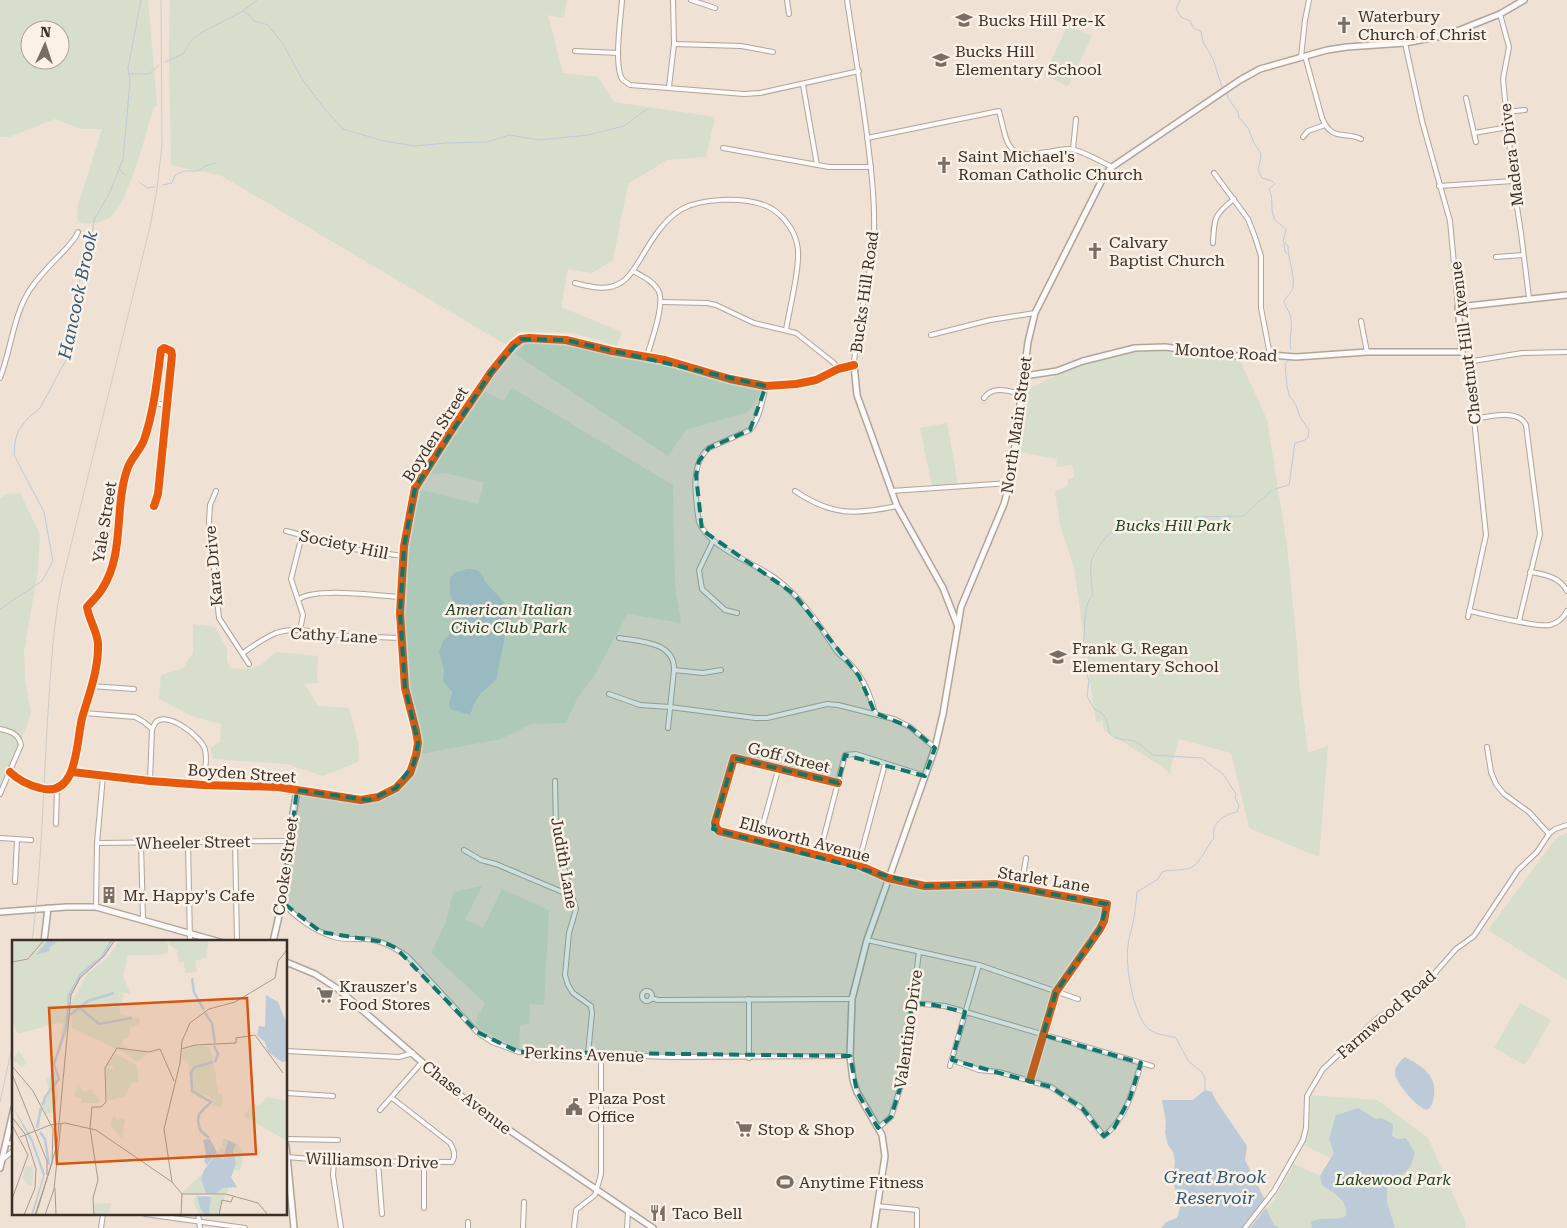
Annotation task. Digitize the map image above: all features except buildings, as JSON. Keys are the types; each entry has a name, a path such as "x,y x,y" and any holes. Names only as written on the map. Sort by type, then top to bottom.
{"main road":[{"name":"North Main Street","path":"874,1228 885,1156 878,1128 852,1080 850,1056 852,999 888,878 935,748 961,607 1004,504 1010,483 1028,342 1035,313 1104,176 1112,167 1260,68 1347,47 1405,43 1448,36 1500,14 1524,0"},
{"path":"1458,307 1567,295"},
{"name":"Chestnut Hill Avenue","path":"1458,307 1462,352"},
{"name":"Boyden Street","path":"297,790 369,800 386,795 404,781 414,764 418,743 407,699 401,597 403,556 414,495 419,480 492,372 513,345 521,339 530,338 566,340 612,351 648,356 730,379 766,386 796,384 816,380 838,369 854,365"},
{"name":"Montoe Road","path":"1024,376 1057,372 1083,361 1135,348 1165,347 1234,356 1270,355 1296,357 1367,352 1462,352"},
{"name":"Bucks Hill Road","path":"854,365 857,394 891,491 897,506 943,588 957,625"},
{"name":"Cooke Street","path":"273,940 286,881 289,841 297,790"},
{"path":"0,912 48,908 96,908 143,919 213,940"},
{"path":"44,940 48,908"},
{"name":"Chase Avenue","path":"288,963 315,974 338,989 468,1102 653,1228"},
{"path":"0,1168 12,1116"},
{"path":"288,1178 294,1228"}],"street":[{"path":"622,0 618,53 619,70 622,79 630,85 744,94 803,85 859,71"},
{"path":"669,87 674,44 672,0"},
{"path":"691,0 714,8"},
{"path":"787,0 789,14"},
{"name":"Bucks Hill Road","path":"847,0 859,71 871,167 874,233 871,262 856,340 854,365"},
{"path":"1309,0 1305,20 1303,57 1322,118 1330,131 1339,135 1361,139"},
{"name":"Madera Drive","path":"1500,14 1509,47 1503,79 1513,181 1529,298"},
{"name":"Chestnut Hill Avenue","path":"1405,43 1422,121 1450,221 1458,307"},
{"path":"674,44 741,46 773,52"},
{"path":"575,51 618,53"},
{"path":"803,85 817,165"},
{"path":"1466,98 1476,142"},
{"path":"867,138 999,110 1007,141 1017,153 1029,156 1064,149 1072,150 1112,167"},
{"path":"1506,112 1525,110"},
{"path":"1072,150 1076,119"},
{"path":"1303,137 1308,131 1325,125"},
{"path":"1474,133 1508,126"},
{"path":"723,148 829,167 871,167"},
{"path":"1214,173 1248,219 1261,256 1261,308 1270,355"},
{"path":"1439,186 1513,181"},
{"path":"1214,243 1216,216 1220,210 1234,199"},
{"path":"575,283 597,288 609,288 623,282 633,271 665,223 682,209 702,202 724,200 764,205 783,218 792,229 798,244 798,260 786,330"},
{"path":"0,378 11,344 13,330 24,301 30,290 73,242 78,232"},
{"path":"1496,258 1523,255"},
{"path":"633,271 651,282 659,291 661,302 648,356"},
{"path":"661,302 707,303 716,305 754,323 786,330 803,338 834,363 838,369"},
{"path":"931,335 990,320 1035,313"},
{"path":"1361,320 1367,352"},
{"name":"Yale Street","path":"72,772 97,661 98,641 88,617 88,607 102,589 112,568 127,468 144,442 154,403 161,350 168,348 172,354 158,494 154,506"},
{"name":"Chestnut Hill Avenue","path":"1462,352 1467,362 1486,535 1468,617"},
{"path":"1467,362 1522,353 1567,352"},
{"path":"766,386 761,410 754,426 750,430 710,448 704,453 696,468 699,522 702,530 713,541 775,578 809,610 838,652 859,676 872,702 875,714"},
{"path":"984,398 991,391 998,390 1021,394"},
{"path":"154,403 167,405"},
{"path":"1474,419 1514,415 1521,418 1526,425 1540,534 1519,621"},
{"path":"891,491 1010,483"},
{"path":"795,490 805,498 826,507 846,512 868,512 897,506"},
{"name":"Kara Drive","path":"216,491 210,505 209,521 218,618 249,664"},
{"name":"Society Hill","path":"286,531 353,549 403,556"},
{"path":"300,630 303,615 291,579 302,535"},
{"path":"713,541 699,570 702,589 726,610 737,613"},
{"path":"1530,572 1545,575 1558,581 1567,591"},
{"path":"299,599 305,595 322,593 401,597"},
{"path":"1469,611 1542,626 1558,622 1567,611"},
{"name":"Cathy Lane","path":"243,653 262,640 277,633 300,630 334,635 402,638"},
{"path":"619,638 648,642 662,647 672,657 674,670 668,728"},
{"path":"674,670 703,673 721,670"},
{"path":"91,686 134,689"},
{"path":"609,694 640,705 755,718 767,718 827,704 838,705 894,719 910,727 935,748"},
{"path":"84,713 135,717 152,729"},
{"path":"150,781 152,729 155,722 161,720 183,725 200,740 205,748 206,756 203,785"},
{"path":"0,729 15,734 20,743 19,750 0,794"},
{"path":"1487,747 1490,772 1496,784 1504,794 1529,812 1549,834"},
{"path":"819,856 844,755 856,754 925,776"},
{"name":"Goff Street","path":"716,828 715,822 734,758 838,784"},
{"path":"858,866 885,764"},
{"path":"759,840 778,770"},
{"path":"10,772 17,779 47,790 56,789 64,784 72,772"},
{"name":"Boyden Street","path":"72,772 150,781 203,785 278,787 297,790"},
{"path":"96,908 97,843 103,776"},
{"name":"Judith Lane","path":"555,781 558,846 576,909 570,933 565,975 573,993 591,1006 588,1054"},
{"path":"56,789 56,824"},
{"name":"Farmwood Road","path":"1245,1228 1274,1191 1302,1140 1306,1128 1308,1096 1323,1069 1379,1017 1408,1000 1456,949 1474,936 1518,870 1538,852 1549,834 1555,829 1567,825"},
{"name":"Ellsworth Avenue","path":"716,828 719,831 858,866 888,878"},
{"path":"0,838 31,840"},
{"path":"15,882 17,839"},
{"path":"235,841 237,940"},
{"name":"Wheeler Street","path":"97,843 289,841"},
{"path":"141,843 143,919"},
{"path":"188,843 190,940"},
{"path":"464,850 481,860 496,864 572,896"},
{"path":"1021,888 1026,858"},
{"name":"Starlet Lane","path":"888,878 925,886 997,884 1107,904 1104,921 1100,929 1056,992"},
{"name":"Perkins Avenue","path":"282,902 291,912 321,932 334,937 383,942 396,948 408,958 472,1028 492,1042 519,1052 749,1058 850,1056"},
{"path":"868,940 979,965 1078,999"},
{"name":"Valentino Drive","path":"878,1128 891,1117 903,1078 919,952"},
{"path":"950,1066 979,965"},
{"path":"1030,1080 1056,992"},
{"path":"651,998 658,1000 852,999"},
{"path":"749,999 749,1058"},
{"path":"912,1003 945,1006 1043,1036 1152,1066"},
{"path":"288,1051 389,1057 399,1057 413,1053"},
{"path":"574,1228 577,1208 592,1198 597,1190 602,1169 601,1055"},
{"path":"952,1060 979,1070 999,1072 1051,1087 1067,1096 1082,1108 1104,1136 1114,1128 1124,1113 1141,1063"},
{"path":"380,1110 422,1062"},
{"path":"288,1093 333,1096"},
{"name":"Williamson Drive","path":"288,1157 334,1161 452,1162 455,1158 454,1149 450,1144 392,1098"},
{"path":"288,1139 338,1140"},
{"path":"6,1142 12,1144"},
{"path":"2,1160 12,1152"},
{"path":"334,1161 333,1175 341,1228"},
{"path":"424,1161 424,1208"},
{"path":"378,1162 382,1214"},
{"path":"523,1228 524,1202"},
{"path":"877,1206 917,1210 917,1228"},
{"path":"627,1228 628,1211"},
{"path":"158,1216 245,1228"},
{"path":"198,1216 200,1228"},
{"path":"468,1222 468,1228"}],"highlighted area":[{"path":"521,339 566,340 766,386 750,430 709,448 699,461 696,475 702,530 794,594 859,676 875,713 910,727 935,748 925,776 845,755 838,783 734,758 713,829 925,886 997,884 1107,904 1100,929 1056,992 1043,1035 1141,1063 1130,1098 1114,1128 1104,1136 1082,1108 1051,1087 952,1060 965,1012 934,1005 912,1003 903,1079 891,1117 878,1128 857,1092 850,1056 519,1052 477,1032 396,948 383,942 321,932 282,902 297,790 369,800 396,788 414,763 418,743 405,688 400,613 404,546 415,488 491,372"}],"green space":[{"path":"0,0 148,0 157,105 153,108 130,183 117,209 110,217 100,222 87,224 80,223 77,218 78,205 102,129 81,129 55,119 9,137 0,137"},
{"path":"170,0 567,0 564,18 548,15 563,73 598,77 614,102 715,117 706,157 667,160 628,184 613,260 592,273 568,269 561,307 622,332 617,346 573,333 517,332 508,346 222,176 171,165"},
{"path":"1068,25 1092,36 1068,86 1044,75"},
{"path":"528,342 616,355 761,392 748,412 686,430 668,456 515,354"},
{"name":"Bucks Hill Park","path":"1160,349 1240,360 1267,420 1287,545 1299,682 1308,753 1328,746 1319,857 1249,828 1231,753 1179,739 1170,770 1171,774 1104,730 1103,721 1096,722 1074,568 1060,524 1055,492 1068,485 1068,479 1074,478 1072,465 1056,467 1057,459 1020,452 1027,390 1052,377 1110,356"},
{"name":"American Italian Civic Club Park","path":"512,388 673,485 675,586 681,623 627,614 596,673 577,699 566,723 531,724 501,739 420,754 418,729 410,696 410,671 406,633 409,527 422,490 478,504 484,482 445,473 429,475 484,391 503,401"},
{"path":"947,423 958,484 932,486 920,428"},
{"path":"20,493 40,535 38,570 24,651 25,681 31,712 0,788 0,498 7,494"},
{"path":"193,624 215,627 227,649 227,661 230,668 256,668 275,652 318,656 317,683 305,684 318,706 349,708 359,745 358,762 323,776 287,764 213,759 210,748 220,742 221,724 194,717 159,699 161,675 183,668 193,653"},
{"path":"1567,833 1567,980 1488,930 1557,837"},
{"path":"482,886 465,919 483,928 502,889 549,910 544,1005 530,1004 530,1023 520,1025 519,1049 482,1030 475,1022 485,1003 431,953 446,922 453,892"},
{"path":"1520,1003 1551,1020 1525,1065 1494,1048"},
{"name":"Lakewood Park","path":"1311,1095 1377,1100 1428,1138 1466,1223 1465,1228 1251,1228 1274,1200 1294,1164 1344,1187 1344,1165 1304,1145 1309,1129"}],"water":[{"path":"474,569 480,572 510,611 496,680 481,693 470,715 450,709 452,692 443,681 444,670 439,652 443,641 449,635 450,626 462,612 454,603 450,594 450,578 454,573"},
{"path":"1405,1057 1417,1064 1431,1077 1434,1096 1431,1106 1427,1110 1413,1101 1396,1078 1396,1067"},
{"name":"Great Brook Reservoir","path":"1205,1090 1212,1092 1247,1146 1245,1160 1265,1200 1242,1228 1161,1228 1166,1222 1177,1218 1180,1208 1173,1181 1175,1161 1165,1133 1166,1122 1162,1100 1193,1100"},
{"name":"Great Brook Reservoir","path":"1358,1108 1376,1119 1382,1118 1393,1124 1392,1136 1398,1139 1406,1138 1415,1153 1410,1167 1387,1189 1387,1202 1395,1228 1312,1228 1311,1222 1315,1220 1346,1216 1343,1201 1322,1185 1320,1176 1334,1153 1329,1139 1336,1115"},
{"name":"Great Brook Reservoir","path":"1266,1208 1274,1225 1280,1228 1250,1228"}],"waterway":[{"name":"Hancock Brook","path":"0,609 42,581 53,561 44,512 14,455 15,442 18,431 27,419 40,408 66,360 83,261 92,235 94,220 110,192 123,159 130,82 128,68 141,0"},
{"path":"165,62 183,54 191,41 202,32 243,11 257,0"},
{"path":"1180,0 1176,9 1181,17 1190,21 1194,29 1201,31 1203,42 1213,59 1222,87"},
{"path":"243,11 250,15 254,21 268,25 283,44 302,79 343,129 384,141 414,146 487,142 509,135 539,140 588,135 624,126 647,109"},
{"path":"129,74 149,74 159,65"},
{"path":"1227,93 1228,98 1238,112 1239,118 1248,128 1260,152 1261,157 1258,170 1262,178 1275,184 1269,189 1273,214 1275,220 1286,230 1283,241 1288,246 1293,277 1293,289 1284,301 1291,317 1291,349"},
{"path":"163,185 172,183 175,175 184,171 198,171 205,166 216,163"},
{"path":"120,169 126,175"},
{"path":"139,182 147,188 155,187"},
{"path":"1284,244 1285,252 1287,253"},
{"path":"1275,489 1289,485 1295,443 1305,440 1308,437 1309,430 1289,395 1285,364 1290,359"},
{"path":"1205,1090 1205,1078 1202,1072 1189,1062 1176,1038 1153,1032 1144,1023 1139,1014 1129,978 1128,943 1134,918 1137,892 1158,879 1162,872 1191,868 1195,865 1214,838 1214,828 1220,820 1237,812 1239,806 1235,797 1236,794 1223,774 1202,758 1153,755 1136,742 1120,739 1109,733 1105,718 1094,709 1087,696 1089,680 1084,668 1084,656 1081,650 1085,614 1089,600 1093,595 1091,562 1100,545 1116,529 1121,528 1126,523 1138,520 1183,522 1195,517 1243,516 1272,490"}],"railway":[{"path":"32,940 40,856 51,662 60,594 150,227 157,189 162,145 161,0"},
{"path":"0,1102 12,1047"}],"cycle path":[{"path":"72,772 203,785 278,787 361,800 378,797 396,788 410,773 418,743 405,688 400,613 404,546 415,488 491,372 513,345 521,339 566,340 612,351 665,360 730,379 766,386 796,384 816,380 838,369 854,365"},
{"path":"10,772 20,780 31,785 52,789 62,785 73,766 82,718 93,681 98,653 95,630 87,607 102,589 114,561 123,485 128,466 142,444 147,429 155,395 161,350 164,348 171,351 172,355 158,494 154,506"},
{"path":"838,783 734,758 715,823 716,827 719,831 858,865 888,878 925,886 997,884 1107,904 1104,921 1100,929 1056,992 1030,1080"}],"place":[{"name":"Bucks Hill Pre-K","path":"964,20"},
{"name":"Waterbury Church of Christ","path":"1344,25"},
{"name":"Bucks Hill Elementary School","path":"941,60"},
{"name":"Saint Michael's Roman Catholic Church","path":"944,165"},
{"name":"Calvary Baptist Church","path":"1095,251"},
{"name":"Frank G. Regan Elementary School","path":"1058,657"},
{"name":"Mr. Happy's Cafe","path":"109,895"},
{"name":"Krauszer's Food Stores","path":"325,995"},
{"name":"Plaza Post Office","path":"574,1107"},
{"name":"Stop & Shop","path":"744,1129"},
{"name":"Anytime Fitness","path":"785,1182"},
{"name":"Taco Bell","path":"658,1213"}]}
